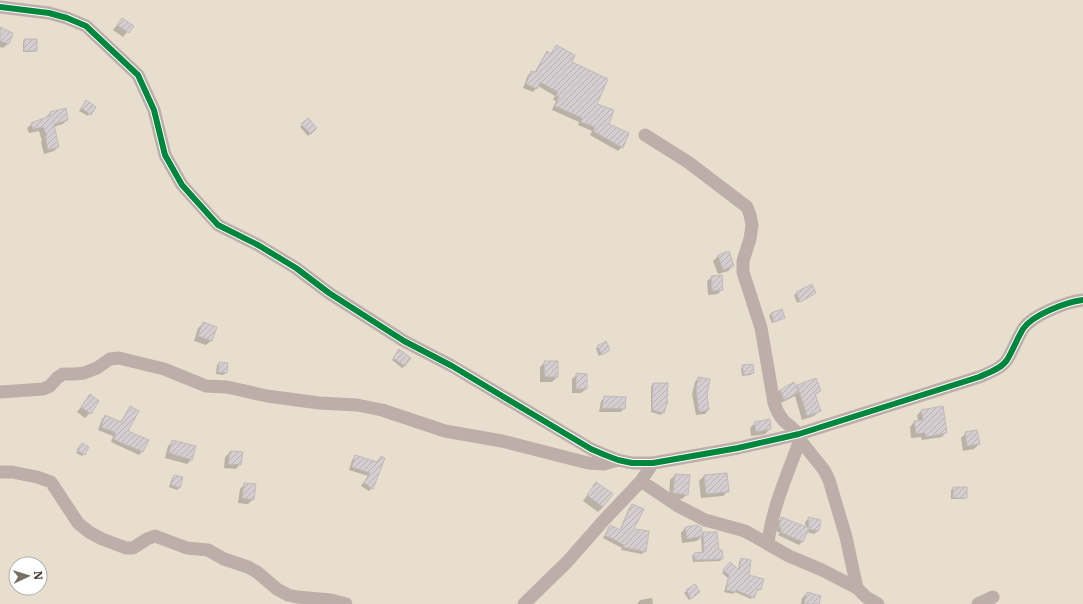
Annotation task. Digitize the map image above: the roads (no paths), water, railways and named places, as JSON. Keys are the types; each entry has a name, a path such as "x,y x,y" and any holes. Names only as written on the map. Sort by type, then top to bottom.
{"street":[{"path":"0,7 49,13 67,18 86,26 138,75 154,110 165,155 182,185 218,225 258,245 296,268 329,293 404,341 452,366 591,449 618,460 632,463 653,463 799,437 979,377 994,371 1007,361 1023,329 1030,321 1048,311 1074,301 1083,300"},
{"path":"645,135 688,162 747,207 752,225 750,239 743,261 744,278 761,328 774,403 777,412 799,437 824,470 829,480 846,536 857,588"},
{"path":"0,392 43,389 50,386 63,374 84,373 97,368 110,359 119,358 164,369 206,386 227,387 268,396 363,407 389,412 446,431 502,441 588,463 604,464 618,460"},
{"path":"768,543 769,531 774,513 799,437"},
{"path":"524,604 568,562 605,519 641,481 653,463"},
{"path":"0,472 12,472 51,482 78,523 89,532 102,539 126,548 133,548 155,536 187,548 208,550 224,559 248,566 276,589 288,594 297,597 331,600 346,604"},
{"path":"641,481 678,506 705,520 745,531 789,556 822,570 857,588 866,597 878,604"},
{"path":"978,604 993,597"}]}
